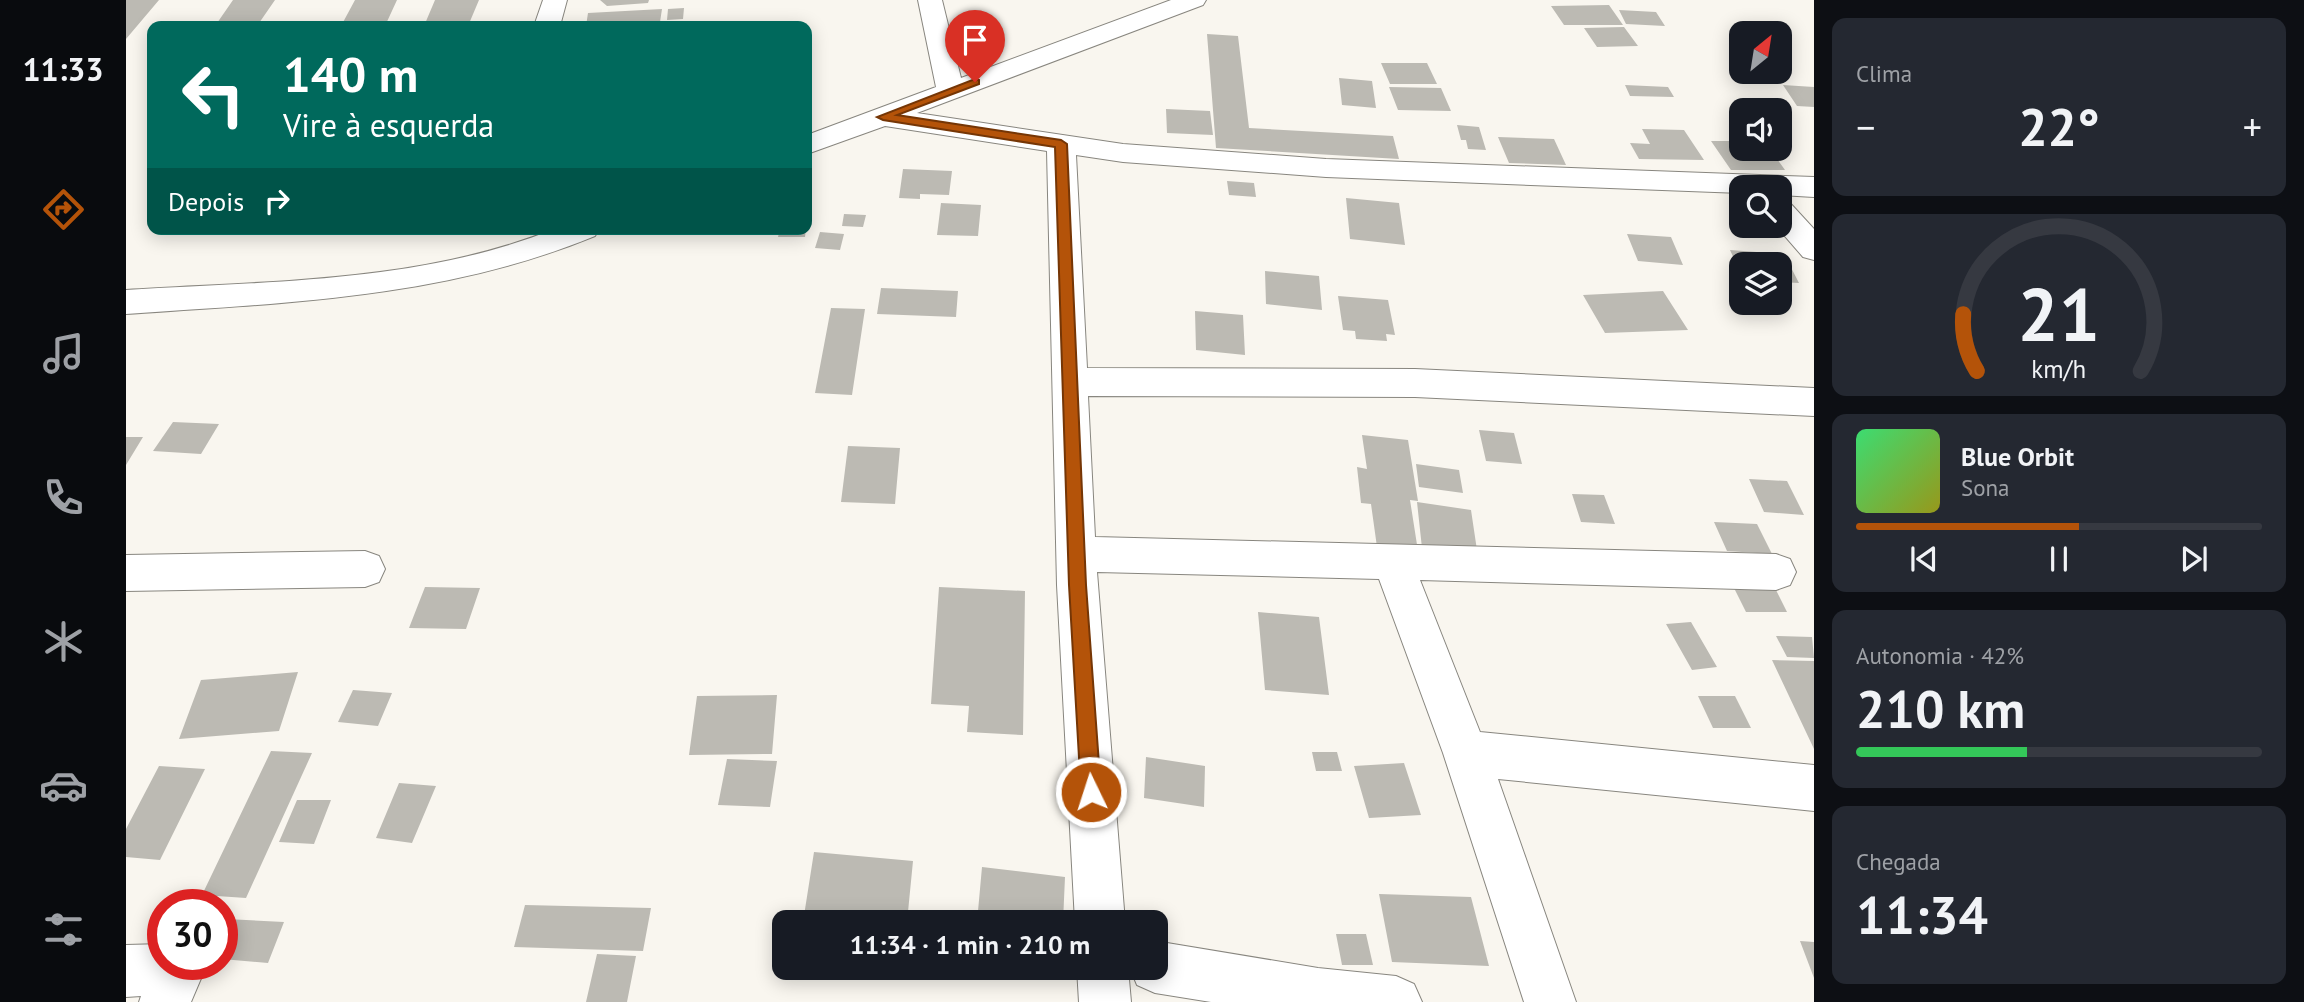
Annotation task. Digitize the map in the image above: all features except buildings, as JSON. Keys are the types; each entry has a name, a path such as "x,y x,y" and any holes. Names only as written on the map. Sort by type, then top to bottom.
{"street":[{"path":"549,21 555,0"},
{"path":"930,0 951,91"},
{"path":"812,143 1194,0"},
{"path":"883,117 1123,153 1326,168 1729,185"},
{"path":"1061,144 1076,554 1099,910"},
{"path":"1792,187 1814,187"},
{"path":"1792,224 1814,249"},
{"path":"475,263 484,235"},
{"path":"132,309 430,274 523,252 568,235"},
{"path":"1071,382 1415,383 1814,402"},
{"path":"1076,554 1776,572"},
{"path":"1394,562 1466,753 1550,1002"},
{"path":"126,573 365,569"},
{"path":"1466,753 1814,788"},
{"path":"126,971 179,969 165,1002"},
{"path":"1168,969 1318,994 1396,1002"},
{"path":"1104,980 1105,1002"}],"route":[{"path":"975,82 883,117 1061,144 1077,585 1091,792"}]}
